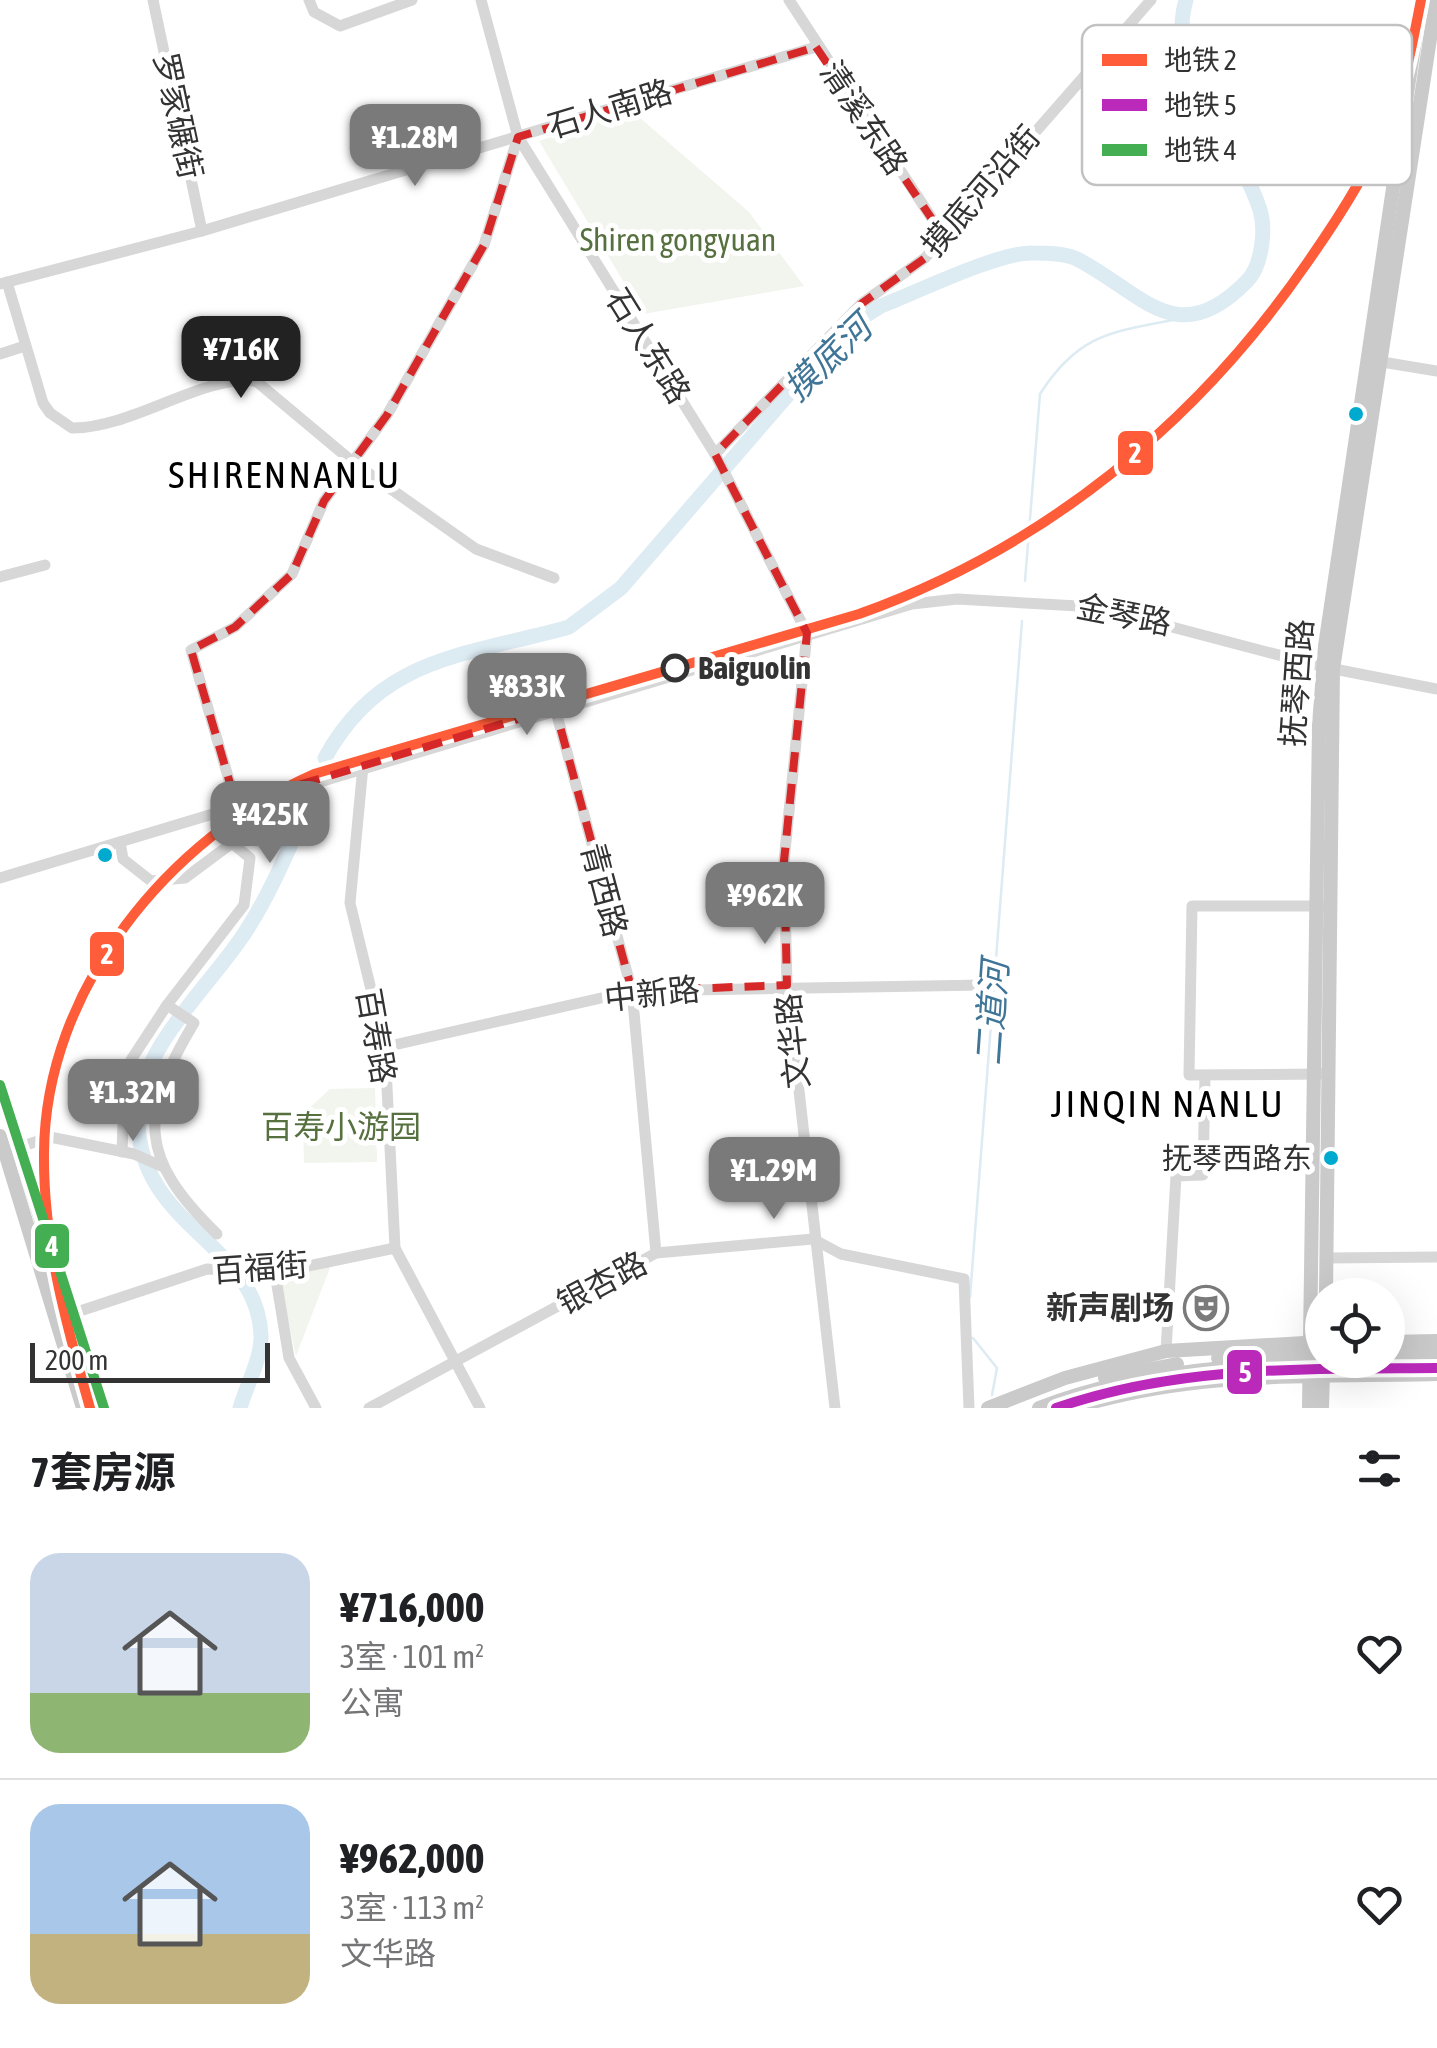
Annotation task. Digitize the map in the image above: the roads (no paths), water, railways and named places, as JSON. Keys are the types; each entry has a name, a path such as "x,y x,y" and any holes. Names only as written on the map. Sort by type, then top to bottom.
{"main road":[{"name":"抚琴西路","path":"1412,58 1420,0"},
{"name":"抚琴西路","path":"1412,161 1436,0"},
{"name":"抚琴西路","path":"1319,1278 1318,1074 1328,668 1395,185"},
{"name":"抚琴西路","path":"1326,1278 1328,668 1382,362 1408,185"},
{"path":"0,1088 99,1408"},
{"path":"0,1136 84,1408"},
{"path":"1405,1342 1437,1341"},
{"path":"988,1408 1065,1378 1166,1351 1305,1349"},
{"path":"1036,1404 1144,1368 1305,1350"},
{"path":"1405,1352 1437,1351"},
{"path":"1014,1408 1228,1366 1437,1362"},
{"path":"1405,1375 1437,1374"},
{"path":"1082,1407 1175,1383 1239,1376 1305,1377"},
{"path":"1309,1408 1316,1378"},
{"path":"1316,1378 1322,1408"}],"street":[{"name":"罗家碾街","path":"153,0 202,231"},
{"path":"309,0 314,12 340,26 412,0"},
{"name":"石人东路","path":"481,0 518,137 716,454"},
{"name":"清溪东路","path":"789,0 816,47 942,234"},
{"name":"摸底河沿街","path":"1128,25 1150,0"},
{"name":"石人南路","path":"3,283 202,231 816,47"},
{"name":"摸底河沿街","path":"716,454 861,304 925,258 1082,76"},
{"path":"236,804 191,650 235,627 292,574 324,501 354,463 434,340 484,245 518,137"},
{"path":"3,283 43,403 50,413 72,428 109,423 232,382 256,381 354,463 476,549 554,578"},
{"path":"0,354 25,346"},
{"path":"1382,362 1437,371"},
{"path":"716,454 807,633"},
{"path":"0,577 46,565"},
{"name":"金琴路","path":"0,878 555,708 912,604 957,600 1064,602 1158,620 1328,668 1437,689"},
{"name":"文华路","path":"807,633 784,861 787,985 813,1239 836,1408"},
{"name":"青西路","path":"555,708 632,990 656,1253"},
{"name":"百寿路","path":"362,766 350,904 384,1047 395,1248 480,1408"},
{"path":"120,842 122,859 151,881 185,878 232,843 250,858 244,905 131,1060 124,1095 128,1153"},
{"path":"1318,1074 1189,1075 1192,906 1321,906"},
{"name":"中新路","path":"384,1047 632,990 984,985"},
{"path":"171,1007 194,1023 156,1098 152,1124 158,1165 187,1204 217,1234"},
{"path":"1166,1351 1176,1176 1203,1175 1205,1076"},
{"path":"20,1147 50,1138 128,1153 158,1165"},
{"name":"银杏路","path":"369,1408 656,1253 813,1239 840,1254 964,1279 969,1408"},
{"name":"百福街","path":"71,1314 206,1269 275,1273 395,1248"},
{"path":"1326,1258 1437,1257"},
{"path":"275,1273 290,1358 316,1408"}],"waterway":[{"name":"摸底河","path":"1182,25 1186,0"},
{"name":"摸底河","path":"325,758 347,724 399,679 461,654 569,627 621,588 812,367 862,318 881,306 979,266 1032,253 1077,259 1160,310 1180,315 1200,313 1222,302 1247,281 1259,257 1262,218 1250,185"},
{"name":"二道河","path":"1025,581 1040,394 1056,372 1089,343 1125,330 1195,315"},
{"name":"二道河","path":"970,1297 1022,621"},
{"path":"240,1408 261,1344 254,1303 239,1276 174,1208 155,1182 142,1150 138,1111 151,1063 180,1016 255,916 310,802"},
{"name":"二道河","path":"973,1338 997,1368 992,1395"}],"metro line":[{"name":"2","path":"1412,41 1421,0"},
{"name":"2","path":"90,1408 65,1314 47,1218 44,1153 50,1092 66,1034 92,978 125,926 165,879 211,837 261,802 314,774 859,614 927,587 991,554 1111,474 1216,376 1307,263 1358,185"},
{"name":"4","path":"0,1085 104,1408"},
{"name":"5","path":"1056,1408 1150,1384 1244,1372 1437,1368"}],"place":[{"name":"Baiguolin","path":"675,668"},
{"name":"抚琴西路东","path":"1331,1158"},
{"name":"新声剧场","path":"1206,1308"}],"district":[{"name":"SHIRENNANLU","path":"285,475"},
{"name":"JINQIN NANLU","path":"1168,1104"}],"park label":[{"name":"Shiren gongyuan","path":"678,240"},
{"name":"百寿小游园","path":"341,1127"}]}
